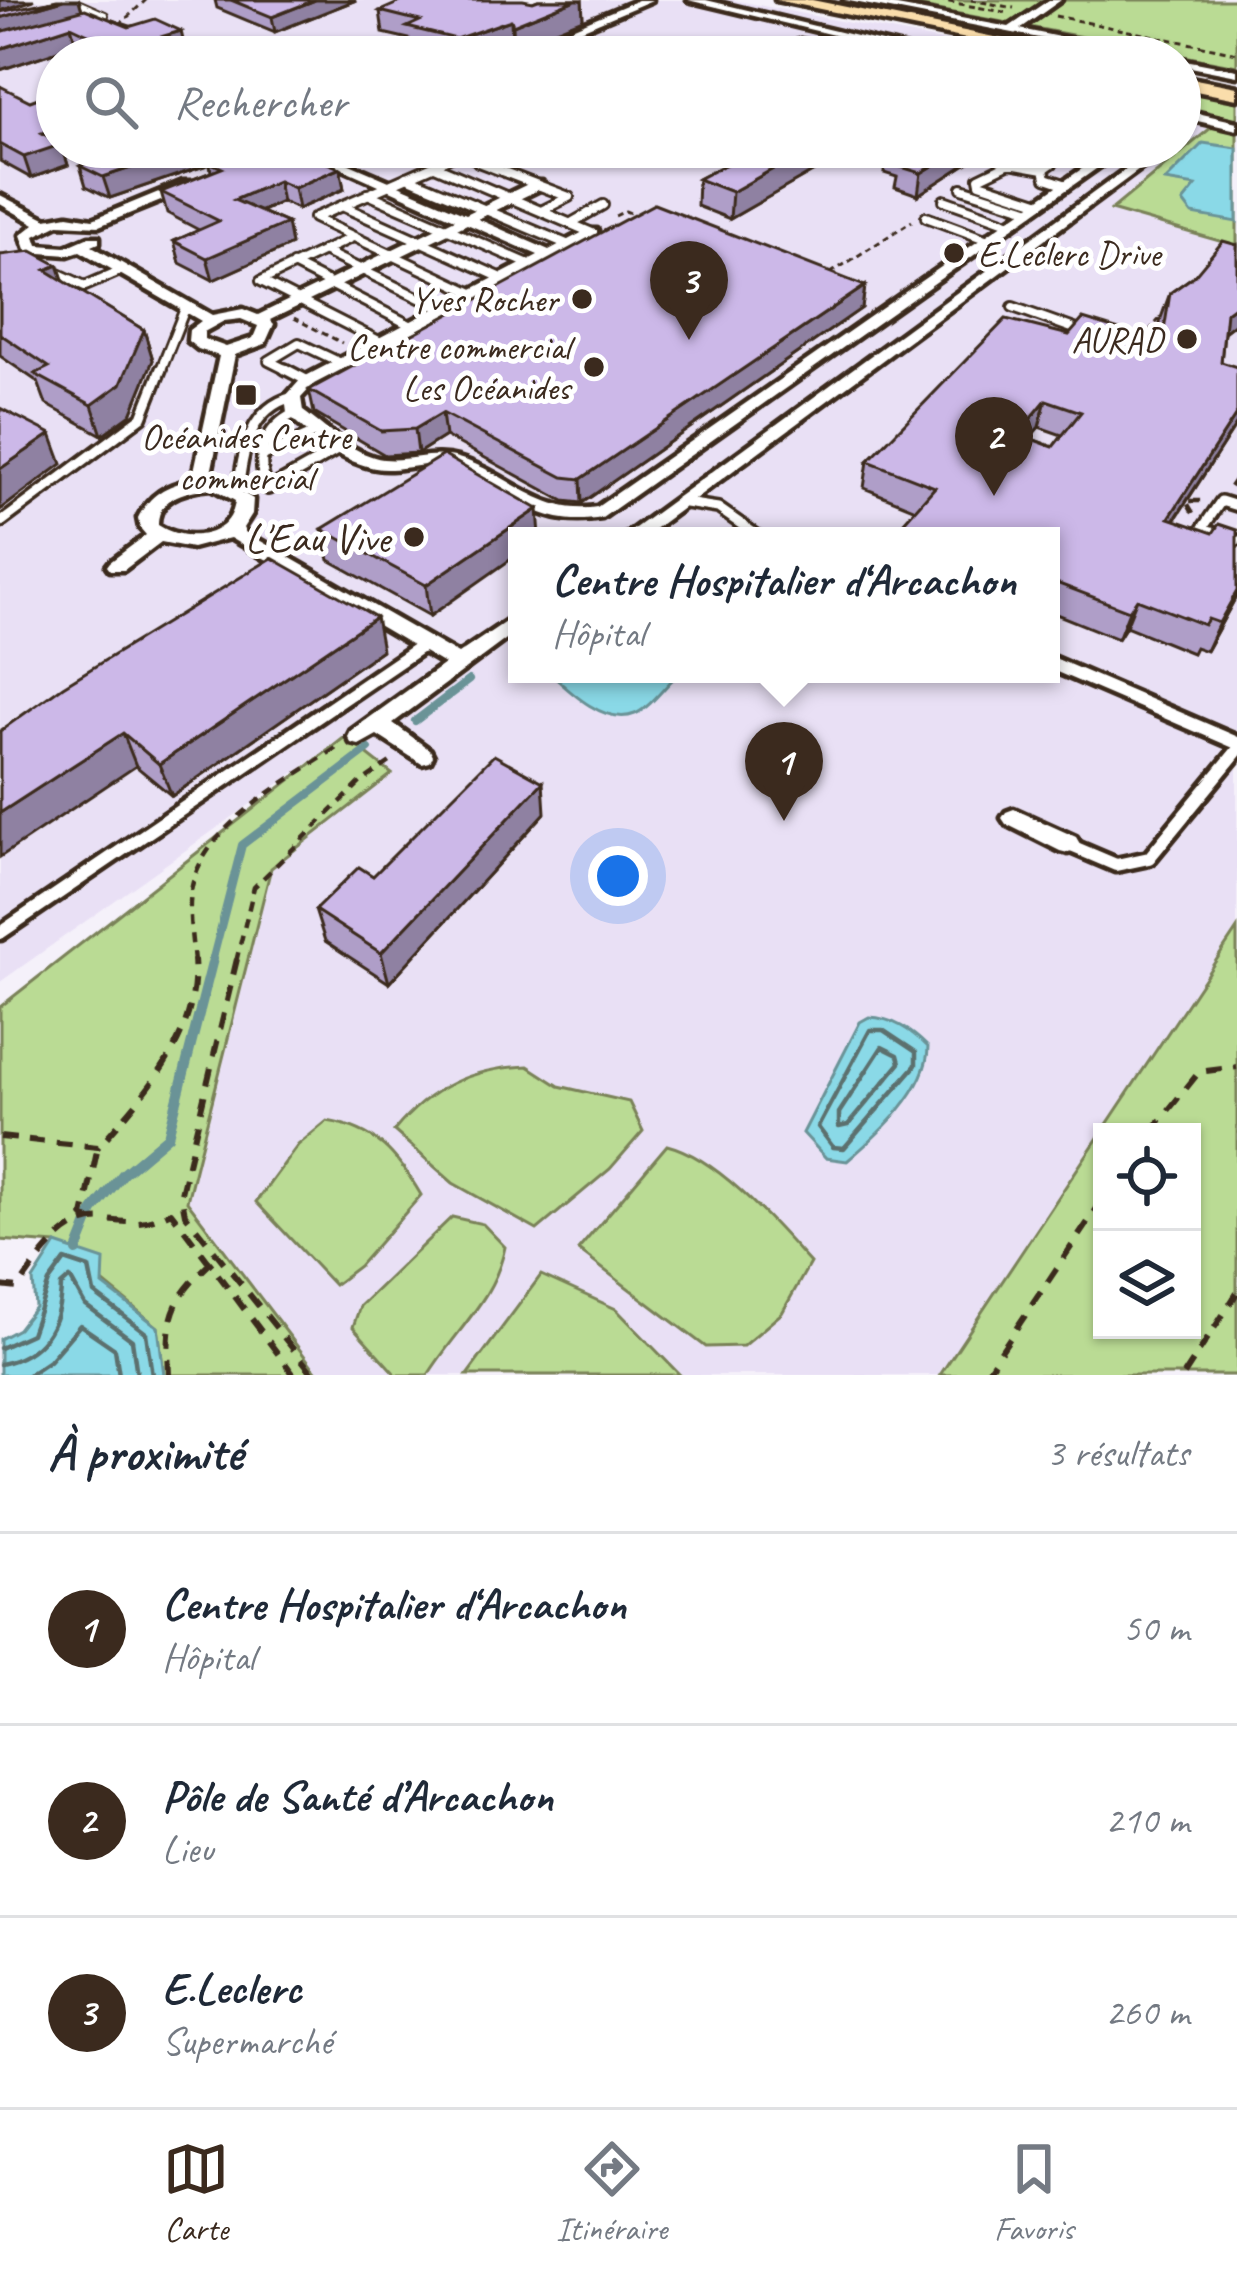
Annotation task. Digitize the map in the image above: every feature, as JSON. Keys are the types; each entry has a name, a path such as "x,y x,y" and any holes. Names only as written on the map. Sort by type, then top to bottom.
{"highway":[{"path":"754,0 940,36"},
{"path":"785,0 973,36"},
{"path":"1201,85 1237,90"},
{"path":"1201,114 1237,104"}],"street":[{"path":"559,36 647,0"},
{"path":"693,0 848,36"},
{"path":"849,0 1043,36"},
{"path":"1011,30 1056,0"},
{"path":"1201,66 1237,73"},
{"path":"1201,116 1237,126"},
{"path":"349,168 549,255"},
{"path":"592,233 308,382 294,405 319,431 381,464 425,458 452,461 553,516 579,518 602,512 1011,224 1031,203 1091,168"},
{"path":"645,527 1134,168"},
{"path":"32,249 28,235 45,224 77,219 94,223 198,181"},
{"path":"261,319 537,185"},
{"path":"0,199 45,224"},
{"path":"12,256 32,249 56,252 84,247 100,232 94,223"},
{"path":"84,247 210,320"},
{"path":"967,255 1000,267"},
{"path":"243,314 261,319 268,329 260,341 228,352 208,350 196,341 197,330 210,320 243,314"},
{"path":"200,483 228,352"},
{"path":"200,483 238,491 245,508 233,527 203,541 157,536 149,528 151,508 171,491 200,483"},
{"path":"233,527 238,536 286,570 459,664"},
{"path":"117,566 157,536"},
{"path":"416,751 369,730 508,628"},
{"path":"1014,818 1068,844"}],"lane":[{"path":"60,10 80,4 105,15 84,21"},
{"path":"430,168 314,218 476,294"},
{"path":"440,168 592,233"},
{"path":"493,168 569,197 543,210"},
{"path":"994,168 980,183 1031,203"},
{"path":"1026,168 1066,185"},
{"path":"1031,203 1052,168"},
{"path":"407,177 569,244"},
{"path":"962,188 1031,203"},
{"path":"368,194 531,266"},
{"path":"944,200 1011,224"},
{"path":"573,222 603,205"},
{"path":"342,206 504,279"},
{"path":"927,214 988,240"},
{"path":"352,237 261,280 383,343"},
{"path":"323,251 444,310"},
{"path":"293,266 414,327"},
{"path":"33,271 51,269 86,286 122,270"},
{"path":"1013,307 1092,335"},
{"path":"0,523 142,417 184,311 191,309"},
{"path":"308,382 268,361 299,343 343,364"},
{"path":"294,405 266,435 261,478 268,489 344,446"},
{"path":"238,491 251,430 270,407 294,405"},
{"path":"262,456 319,431"},
{"path":"1237,506 1221,500 1202,529 1237,540"},
{"path":"679,502 718,508 745,527"},
{"path":"0,933 426,643"},
{"path":"1060,667 1237,747 1149,858 1116,865 1068,844"}],"path":[{"path":"118,26 146,0"},
{"path":"971,0 1153,36"},
{"path":"1201,46 1237,53"},
{"path":"592,233 625,211 650,220"},
{"path":"832,272 927,214"},
{"path":"1154,350 1136,344 1173,301"},
{"path":"278,310 362,354"},
{"path":"294,1375 171,1213 143,1228 83,1216 98,1147 156,1081 196,987 189,893 200,864 274,796 369,730"},
{"path":"314,1375 180,1202 248,900 272,863 362,782 416,751"},
{"path":"1158,1123 1199,1072 1237,1067"},
{"path":"0,1137 98,1147"},
{"path":"985,1375 1093,1214"},
{"path":"0,1286 18,1288 55,1239 89,1220"},
{"path":"169,1375 166,1319 220,1254"},
{"path":"1184,1375 1237,1293"}],"shaded area":[{"path":"0,0 733,0 917,36 36,36 36,168 1164,168 1112,211 1237,246 1237,929 1108,1123 1093,1123 1093,1145 940,1375 319,1375 187,1201 271,868 391,774 345,737 0,982"},
{"path":"1201,123 1214,126 1201,137"}],"green space":[{"path":"885,0 1237,0 1237,66 1201,59 1201,36 1077,36"},
{"path":"1201,94 1237,101 1237,246 1111,210 1162,168 1201,168 1201,136 1212,127 1201,124"},
{"path":"345,737 392,774 271,868 187,1201 319,1375 164,1375 158,1327 56,1244 0,1240 0,1007"},
{"path":"1237,929 1237,1375 940,1375 1093,1145 1093,1339 1201,1339 1201,1123 1108,1123"},
{"path":"528,1066 559,1086 629,1102 643,1131 610,1169 537,1230 453,1183 394,1131 422,1103 454,1083 488,1071"},
{"path":"327,1121 372,1137 403,1167 421,1195 359,1266 334,1285 256,1202 298,1145"},
{"path":"667,1145 706,1163 725,1178 810,1263 782,1313 743,1346 706,1347 578,1250"},
{"path":"452,1217 483,1224 505,1247 500,1265 484,1298 428,1375 396,1375 353,1327 360,1306"},
{"path":"541,1275 616,1309 680,1375 467,1375"}],"water":[{"path":"1201,145 1237,148 1237,222 1192,214 1183,202 1196,186 1165,181 1178,168 1201,168"},
{"path":"561,683 669,683 646,707 624,716 601,711"},
{"path":"869,1017 894,1022 915,1035 928,1047 926,1063 900,1110 873,1138 847,1161 826,1158 803,1133 860,1022"},
{"path":"56,1244 104,1260 103,1285 158,1327 164,1375 0,1375 0,1339 18,1329 35,1307 33,1280"}],"building":[{"path":"63,0 0,18 0,12"},
{"path":"231,0 315,0 272,17"},
{"path":"405,0 575,0 513,25 511,20 465,36 407,27 420,21 380,11"},
{"path":"85,9 129,27 155,19 181,31 164,36 92,36 71,26 0,49 0,32"},
{"path":"0,86 30,101 36,99 36,153 24,157 0,144"},
{"path":"84,168 131,168 103,177"},
{"path":"222,168 340,168 294,188 278,181 234,200 287,223 207,258 174,241 219,221 161,192"},
{"path":"719,168 775,168 732,192 698,179"},
{"name":"Centre commercial Les Océanides","path":"654,204 865,286 581,479 563,477 442,413 415,429 381,431 309,390"},
{"path":"1223,241 1237,245 1237,304 1226,312 1221,362 1237,367 1237,413 1169,518 1213,533 1219,524 1237,530 1237,591 1219,623 1208,619 1204,625 1137,599 1129,611 1060,584 1060,527 900,527 935,487 868,461 1006,319 1069,335 1083,319 1162,343 1170,293 1194,276","holes":["1046,400 1081,412 1053,447 1018,434"]},
{"path":"32,251 58,265 46,270 144,330 121,384 92,405 35,374 49,367 0,334 0,255"},
{"path":"0,408 51,434 0,469"},
{"path":"443,455 538,509 426,585 322,529"},
{"path":"272,558 376,617 159,764 123,733 0,813 0,731 63,686"},
{"path":"494,755 543,782 381,953 315,910 359,867 373,876"}],"waterway":[{"path":"415,721 469,680"},
{"path":"212,962 242,845 369,749"},
{"path":"77,1251 93,1211 123,1174 168,1136 213,959"}],"place":[{"name":"E.Leclerc Drive","path":"954,253"},
{"name":"Yves Rocher","path":"582,299"},
{"name":"AURAD","path":"1187,339"},
{"name":"E.Leclerc","path":"689,340"},
{"name":"Centre commercial Les Océanides","path":"594,367"},
{"name":"Océanides Centre commercial","path":"246,395"},
{"name":"Pôle de Santé d’Arcachon","path":"994,496"},
{"name":"L'Eau Vive","path":"414,537"},
{"name":"Centre Hospitalier d‘Arcachon","path":"784,821"}]}
